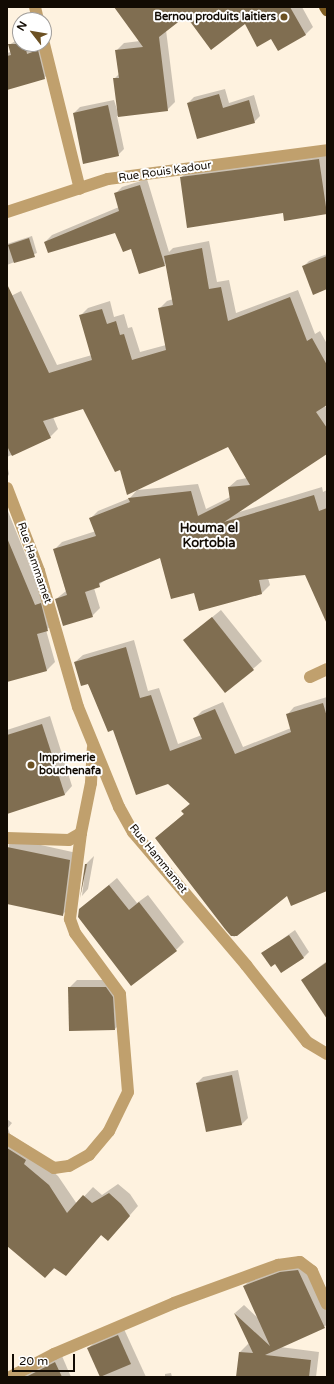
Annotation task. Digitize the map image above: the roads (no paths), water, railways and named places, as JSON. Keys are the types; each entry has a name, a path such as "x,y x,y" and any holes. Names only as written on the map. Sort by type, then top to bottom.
{"street":[{"path":"46,52 80,189"},
{"name":"Rue Rouis Kadour","path":"7,212 108,179 327,150"},
{"name":"Rue Hammamet","path":"7,488 10,506 39,571 78,707 119,807 133,832 246,965 307,1042 327,1054"},
{"path":"310,677 327,669"},
{"path":"7,1139 54,1168 69,1166 89,1155 109,1131 128,1092 120,994 75,933 70,919 81,833 91,783 93,743"},
{"path":"7,838 69,840 81,833"},
{"path":"10,1377 54,1354 174,1303 278,1265 300,1262 312,1271 327,1304"}],"place":[{"name":"Bernou produits laitiers","path":"284,17"},
{"name":"Imprimerie bouchenafa","path":"31,765"}],"district":[{"name":"Houma el Kortobia","path":"209,536"}]}
